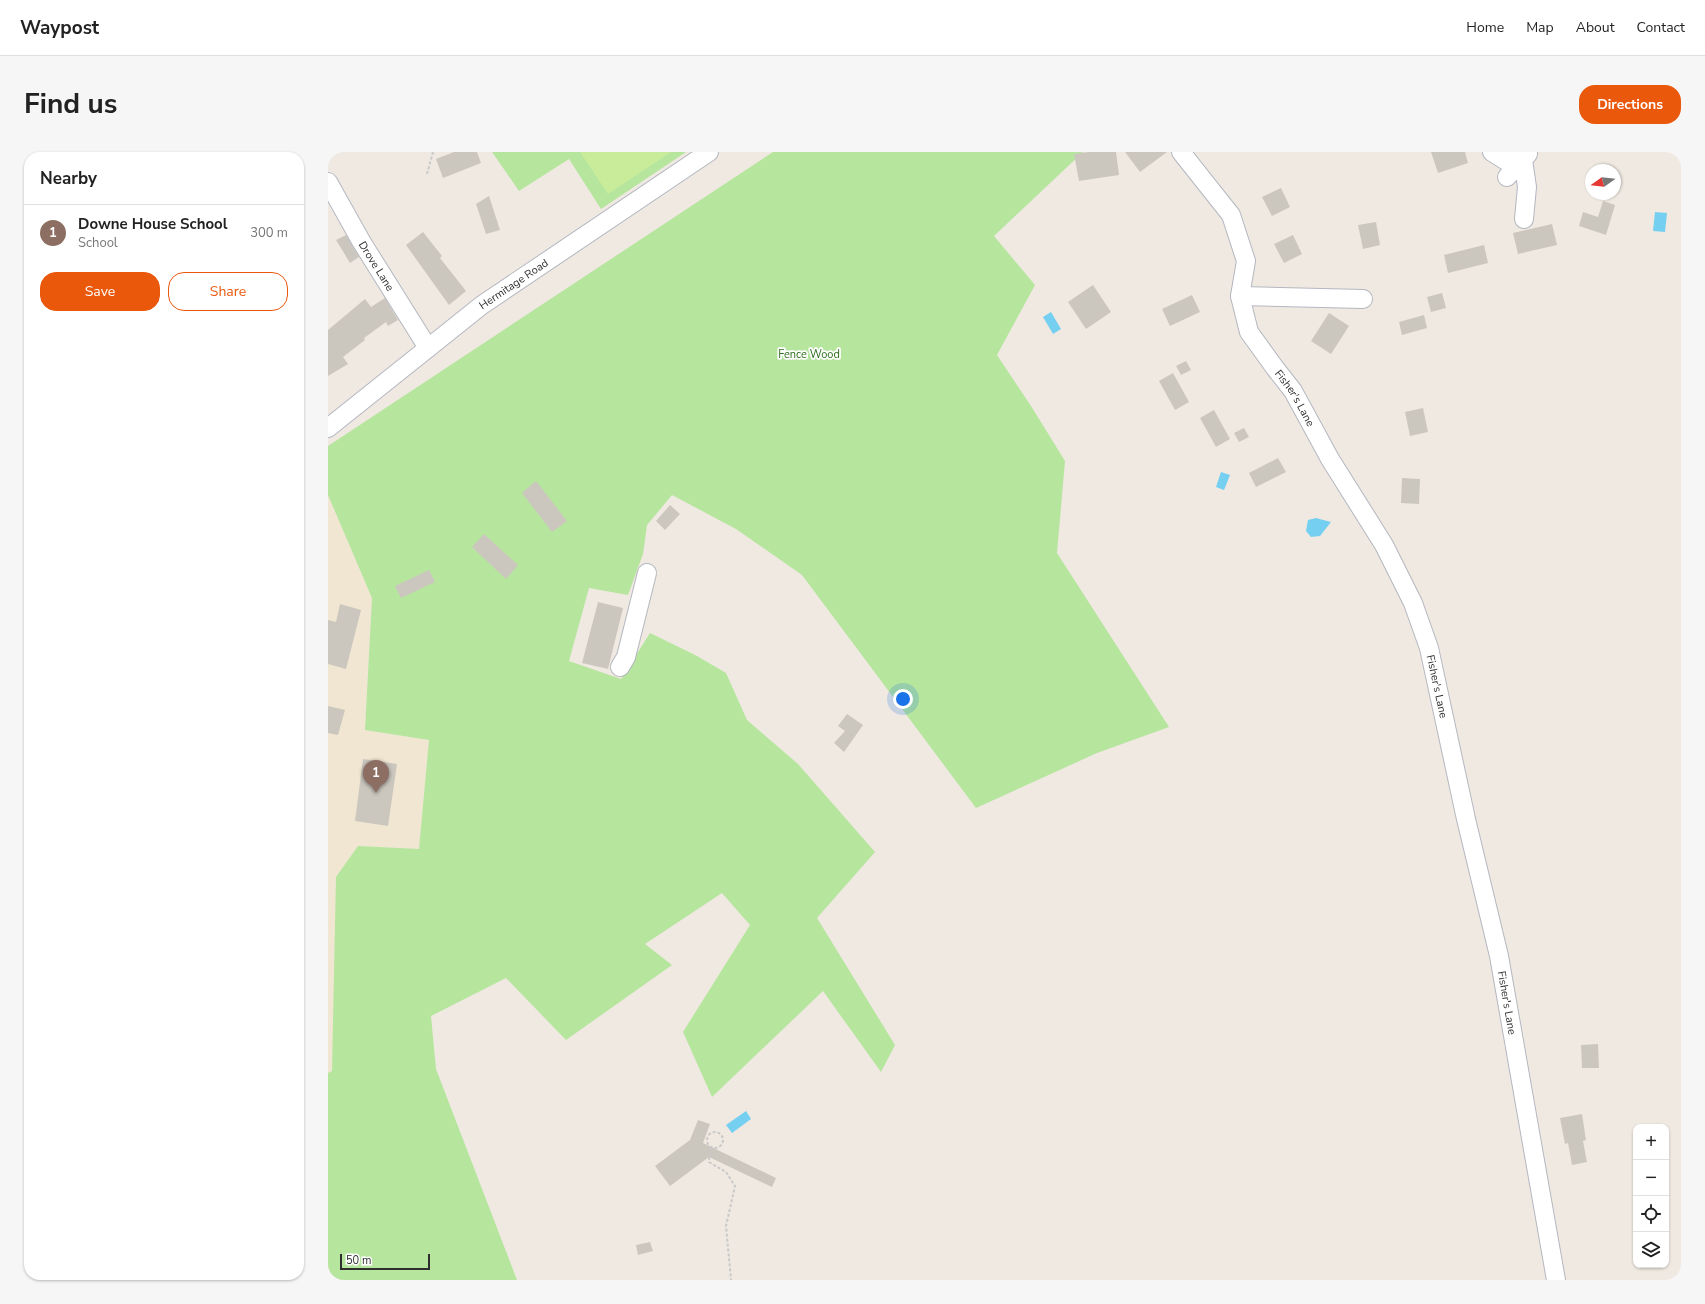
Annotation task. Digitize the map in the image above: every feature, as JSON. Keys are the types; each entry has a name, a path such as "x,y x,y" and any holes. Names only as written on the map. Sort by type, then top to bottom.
{"street":[{"name":"Hermitage Road","path":"328,428 482,305 709,152"},
{"name":"Fisher's Lane","path":"1181,152 1231,215 1246,261 1240,296 1248,332 1293,391 1330,459 1384,545 1413,603 1429,648 1466,819 1499,956 1556,1280"},
{"path":"1492,152 1517,162 1527,187 1524,219"},
{"name":"Drove Lane","path":"328,182 361,241 428,348"},
{"path":"1240,296 1363,299"},
{"path":"620,667 626,657 647,573"}],"path":[{"path":"427,174 432,152"},
{"path":"710,1147 717,1148 722,1145 722,1137 719,1133 713,1132 709,1135 707,1140 710,1147 709,1162 726,1172 734,1186 726,1226 731,1280"}],"shaded area":[{"path":"328,495 372,598 365,730 429,740 419,849 358,846 332,1071 328,1073"}],"green space":[{"path":"492,152 686,152 601,209 569,159 519,191"},
{"path":"580,152 671,152 608,194"},
{"name":"Fence Wood","path":"773,152 1083,152 994,236 1035,285 997,355 1065,461 1057,553 1169,727 1097,753 976,808 802,575 736,529 672,495 647,525 643,554 628,595 589,588 569,661 621,679 650,633 697,656 726,673 747,720 798,764 875,852 817,918 895,1045 881,1072 823,991 712,1097 683,1032 750,925 722,893 645,944 672,965 566,1040 506,978 431,1016 436,1069 517,1280 328,1280 328,1073 332,1071 336,877 358,846 419,849 429,740 365,730 372,598 328,495 328,446"}],"water":[{"path":"1655,212 1667,213 1665,232 1653,231"},
{"path":"1051,312 1061,329 1053,334 1043,317"},
{"path":"1221,472 1230,475 1224,490 1216,487"},
{"path":"1316,518 1331,522 1320,536 1311,537 1306,531 1308,520"},
{"path":"746,1111 751,1119 732,1133 726,1125"}],"building":[{"path":"454,152 477,152 481,163 443,178 436,159"},
{"path":"1088,152 1116,152 1119,175 1079,181 1074,154"},
{"path":"1125,152 1167,152 1140,172"},
{"path":"1431,152 1465,152 1468,163 1438,173"},
{"path":"1281,188 1290,207 1272,216 1262,197"},
{"path":"489,196 500,230 486,234 476,204"},
{"path":"1603,201 1615,205 1606,235 1579,226 1583,212 1598,217"},
{"path":"1376,222 1380,245 1363,249 1358,225"},
{"path":"1552,224 1557,245 1518,254 1513,233"},
{"path":"423,232 442,256 440,258 466,291 449,305 406,245"},
{"path":"346,235 359,257 350,263 336,240"},
{"path":"1293,235 1302,254 1284,263 1274,244"},
{"path":"1484,245 1488,263 1448,273 1444,255"},
{"path":"1093,285 1111,312 1086,329 1068,302"},
{"path":"1442,293 1446,308 1431,312 1427,297"},
{"path":"1192,295 1200,312 1170,326 1162,309"},
{"path":"385,298 398,320 388,326 386,322 364,338 365,340 343,357 348,364 328,376 328,330 365,299 371,307"},
{"path":"1329,313 1349,326 1331,354 1311,341"},
{"path":"1424,315 1427,328 1402,335 1399,322"},
{"path":"1186,361 1191,370 1181,375 1176,366"},
{"path":"1173,373 1189,402 1175,410 1159,381"},
{"path":"1423,408 1428,432 1410,436 1405,412"},
{"path":"1214,410 1230,439 1216,447 1200,418"},
{"path":"1244,428 1249,437 1239,442 1234,433"},
{"path":"1278,458 1286,472 1256,487 1249,473"},
{"path":"1402,478 1420,479 1419,504 1401,503"},
{"path":"536,481 567,521 552,532 522,493"},
{"path":"670,505 680,514 665,530 656,521"},
{"path":"484,534 518,565 506,579 472,547"},
{"path":"429,570 435,582 401,598 395,586"},
{"path":"598,602 623,608 608,669 582,663"},
{"path":"340,604 361,610 346,669 328,664 328,620 336,622"},
{"path":"328,706 345,710 338,735 328,733"},
{"path":"847,714 863,725 844,752 834,743 845,731 838,726"},
{"path":"363,759 397,764 388,826 355,821"},
{"path":"1598,1044 1599,1068 1582,1068 1581,1045"},
{"path":"1582,1114 1586,1140 1583,1141 1587,1162 1572,1165 1568,1143 1565,1144 1560,1118"},
{"path":"698,1120 710,1124 703,1143 776,1178 772,1187 709,1157 670,1186 655,1166 690,1140"},
{"path":"650,1242 653,1251 638,1255 636,1245"}],"place":[{"name":"Downe House School","path":"376,793"}]}
